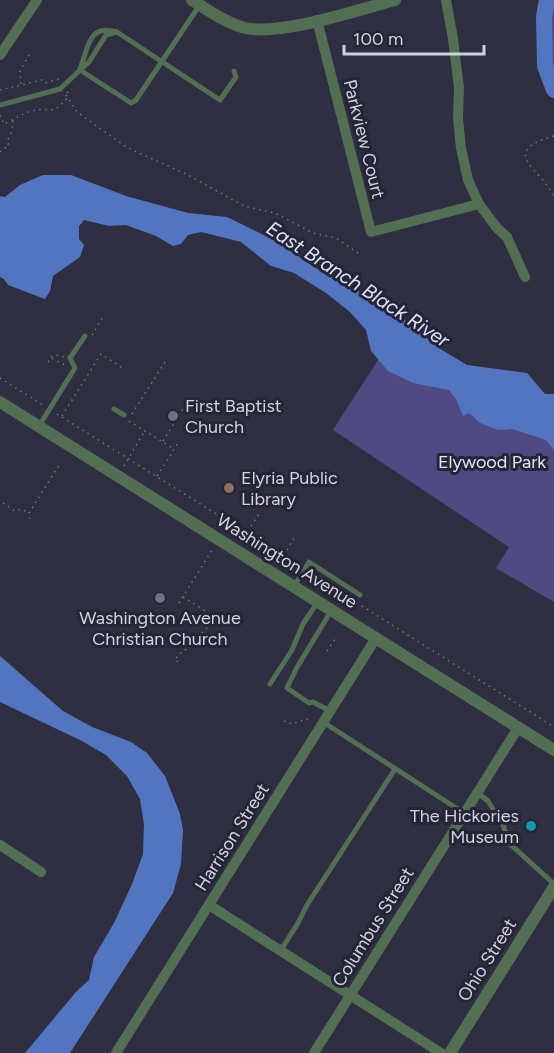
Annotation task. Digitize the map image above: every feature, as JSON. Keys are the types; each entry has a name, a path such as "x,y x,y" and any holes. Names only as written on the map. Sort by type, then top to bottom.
{"street":[{"path":"0,55 36,0"},
{"path":"446,0 459,88 458,119 461,148 468,180 479,204 497,228 507,237 525,277"},
{"path":"195,2 230,23 247,28 271,30 388,1"},
{"name":"Parkview Court","path":"317,20 371,232 479,204"},
{"name":"Washington Avenue","path":"0,402 554,750"},
{"name":"Harrison Street","path":"116,1053 375,638"},
{"name":"Columbus Street","path":"314,1053 518,728"},
{"path":"0,845 41,872"},
{"name":"Ohio Street","path":"450,1053 554,885"},
{"path":"209,905 441,1053"}],"lane":[{"path":"80,70 130,103 136,100 161,62 195,2"},
{"path":"80,70 84,50 95,34 102,30 117,32 220,100 236,77 234,71"},
{"path":"0,105 60,89 89,62 106,35 117,32"},
{"path":"39,426 75,369 70,358 85,336"},
{"path":"114,409 124,415"},
{"path":"294,586 309,562 360,595"},
{"path":"270,684 292,650 303,624 318,602"},
{"path":"330,711 313,702 309,703 286,688 332,610"},
{"path":"320,723 465,813"},
{"path":"280,951 395,769"},
{"path":"477,793 488,801 503,825 509,843 554,885"}],"path":[{"path":"21,85 20,71 29,55"},
{"path":"0,90 42,80 45,83 61,79"},
{"path":"0,115 4,124 31,111 48,111 58,108 67,96 77,112 128,148 188,175 244,206 275,213 312,233 336,238 361,255"},
{"path":"0,152 9,145 7,142 12,131 13,120"},
{"path":"554,136 538,141 528,150 528,164 546,183 554,198"},
{"path":"92,334 104,315"},
{"path":"62,417 101,354 124,369"},
{"path":"48,362 56,355"},
{"path":"51,358 69,366"},
{"path":"165,362 128,420 174,449"},
{"path":"0,378 554,727"},
{"path":"162,442 191,396"},
{"path":"188,401 195,400 205,405 194,409 190,414"},
{"path":"123,467 145,431"},
{"path":"157,477 178,443"},
{"path":"30,519 29,513 61,462"},
{"path":"3,503 15,511 22,509 29,513"},
{"path":"251,526 259,514"},
{"path":"286,549 295,536"},
{"path":"179,603 215,547"},
{"path":"183,597 215,617"},
{"path":"178,662 175,660 179,654 191,646 211,623"},
{"path":"327,651 337,636"},
{"path":"284,721 292,724 309,719 320,723"}],"green space":[{"path":"547,0 554,0 554,90 545,66 544,16"},
{"name":"Elywood Park","path":"394,335 554,420 554,602 496,568 509,547 333,430"}],"water":[{"path":"43,175 71,175 126,196 188,213 227,217 272,239 319,270 390,308 442,350 467,365 527,373 545,394 554,394 554,450 546,440 512,429 498,430 480,423 469,413 463,416 456,399 449,390 413,383 388,371 371,351 366,330 350,312 326,293 294,273 271,266 241,242 201,232 188,235 181,244 173,246 156,236 126,225 109,226 84,220 79,226 79,239 84,245 80,257 53,276 50,291 45,299 8,285 0,277 0,196 5,197 20,185"},
{"path":"0,656 63,711 92,727 131,742 147,753 165,776 180,814 183,830 181,864 173,893 70,1053 25,1053 76,992 89,980 94,957 114,923 143,854 144,824 140,799 127,776 106,755 0,702"}],"waterway":[{"path":"547,0 544,16 545,66 554,90"}],"place":[{"name":"First Baptist Church","path":"173,416"},
{"name":"Elyria Public Library","path":"229,488"},
{"name":"Washington Avenue Christian Church","path":"160,598"},
{"name":"The Hickories Museum","path":"531,826"}],"water label":[{"name":"East Branch Black River","path":"358,284"}]}
